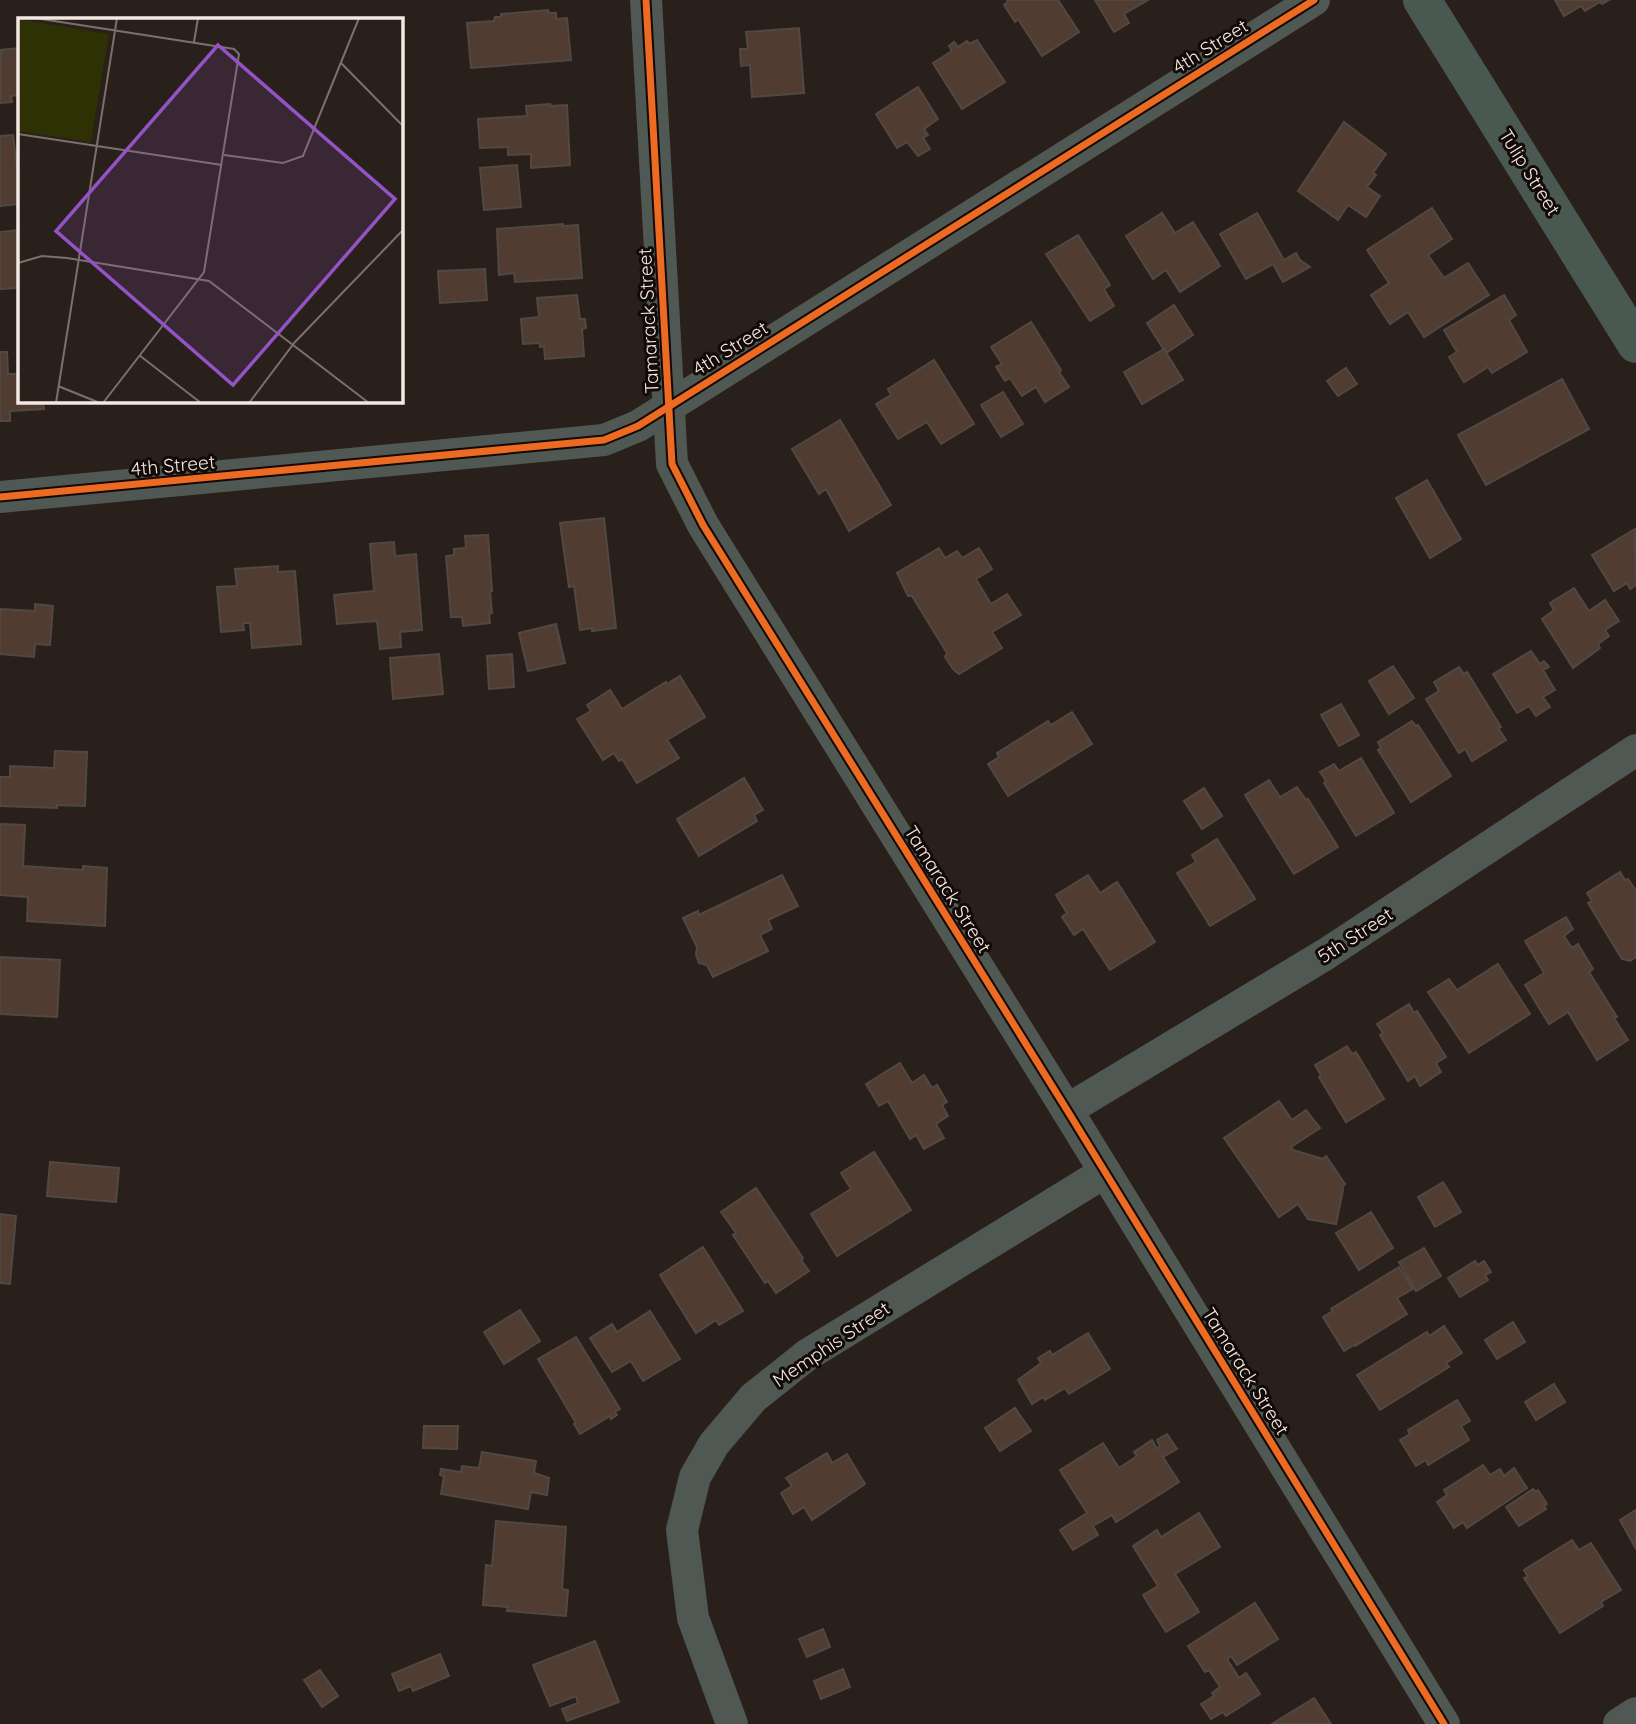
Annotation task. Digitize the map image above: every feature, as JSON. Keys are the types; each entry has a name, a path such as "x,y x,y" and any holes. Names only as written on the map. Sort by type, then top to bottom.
{"street":[{"name":"Tamarack Street","path":"646,0 672,464 703,525 1444,1724"},
{"name":"4th Street","path":"0,497 604,440 638,426 1314,0"},
{"name":"Tulip Street","path":"1422,0 1636,344"},
{"name":"5th Street","path":"1067,1110 1326,954 1636,750"},
{"name":"Memphis Street","path":"732,1724 693,1618 682,1530 695,1477 714,1444 753,1398 807,1355 1105,1172"},
{"path":"1619,1724 1636,1713"}],"building":[{"path":"1007,0 1058,0 1079,32 1042,56 1018,19 1015,22 1004,5"},
{"path":"1095,0 1148,0 1124,14 1129,23 1114,32"},
{"path":"1555,0 1609,0 1585,11 1581,6 1564,16"},
{"path":"548,10 549,13 556,13 556,19 567,18 571,60 471,68 467,23 494,21 495,17 501,17 501,14"},
{"path":"799,28 804,93 752,97 750,65 741,66 740,49 748,49 746,32"},
{"path":"977,40 1005,82 962,109 933,63 952,51 949,46 954,42 958,47 967,41 969,44"},
{"path":"18,48 18,95 11,96 12,102 0,103 1,50"},
{"path":"918,87 938,119 924,129 928,135 923,138 930,149 918,156 907,142 897,148 876,114"},
{"path":"567,105 570,165 531,168 531,154 508,155 508,147 480,148 478,119 527,116 526,106"},
{"path":"1344,122 1386,154 1367,187 1380,196 1366,217 1348,205 1338,220 1298,191"},
{"path":"13,135 18,204 0,206 0,136"},
{"path":"517,165 521,207 484,210 480,168"},
{"path":"1432,208 1452,239 1428,255 1444,278 1468,263 1489,295 1424,337 1408,312 1390,324 1371,295 1389,283 1367,250"},
{"path":"1162,213 1175,233 1193,222 1220,266 1180,292 1166,270 1153,279 1126,236"},
{"path":"1257,213 1284,260 1296,253 1300,260 1310,267 1283,282 1273,264 1246,279 1220,234"},
{"path":"578,225 582,278 515,282 514,273 499,275 497,229"},
{"path":"18,230 18,288 0,289 0,232"},
{"path":"1078,235 1110,285 1104,289 1114,306 1090,321 1046,254"},
{"path":"485,269 487,300 440,303 438,271"},
{"path":"577,295 580,319 585,319 586,328 582,329 584,356 545,359 544,346 540,347 540,343 523,344 521,319 539,317 537,298"},
{"path":"1504,295 1516,315 1509,320 1527,352 1492,373 1488,367 1464,382 1449,357 1457,352 1444,330"},
{"path":"1174,305 1193,335 1166,353 1147,323"},
{"path":"1031,322 1069,387 1045,402 1036,387 1022,396 1010,378 1005,381 996,367 1002,364 991,347"},
{"path":"1164,349 1183,380 1142,404 1124,372"},
{"path":"0,352 7,352 8,374 18,374 18,402 43,402 44,409 10,411 10,421 0,421"},
{"path":"934,360 974,424 941,444 927,422 898,439 876,404 891,395 888,389"},
{"path":"1346,368 1357,384 1338,396 1327,381"},
{"path":"1562,379 1589,429 1486,485 1458,435"},
{"path":"1003,392 1023,424 1001,437 981,405"},
{"path":"840,420 891,505 849,531 826,489 819,494 792,449"},
{"path":"1427,480 1461,539 1430,558 1396,498"},
{"path":"604,518 616,628 580,630 574,586 569,587 560,523"},
{"path":"1635,529 1636,585 1630,589 1627,583 1614,591 1592,555"},
{"path":"488,535 492,591 490,623 463,626 462,617 451,617 446,556 454,555 454,549 466,548 465,536"},
{"path":"394,542 395,556 416,554 422,630 400,632 401,647 380,649 377,621 337,624 334,595 374,591 370,544"},
{"path":"939,548 945,558 957,551 962,558 979,548 992,569 976,579 991,604 1007,594 1021,615 992,632 1002,648 959,674 945,657 947,653 912,596 908,596 897,573"},
{"path":"278,566 278,572 295,571 301,644 252,648 250,623 243,623 244,630 221,632 217,587 237,586 235,569"},
{"path":"1574,588 1589,611 1605,600 1619,621 1605,630 1609,636 1598,644 1600,648 1573,668 1542,619 1554,610 1550,603"},
{"path":"35,604 53,606 50,645 35,644 34,657 0,654 0,609 35,611"},
{"path":"556,624 565,663 528,671 519,633"},
{"path":"1531,651 1540,664 1544,661 1549,667 1543,670 1555,690 1543,697 1550,707 1536,716 1529,706 1517,713 1493,674"},
{"path":"439,654 443,694 393,699 390,658"},
{"path":"512,654 514,687 489,689 487,656"},
{"path":"1393,666 1414,698 1389,714 1369,681"},
{"path":"1459,667 1464,674 1467,672 1501,727 1498,728 1506,740 1472,761 1465,749 1459,753 1426,699 1439,691 1434,682"},
{"path":"680,676 705,717 667,740 679,758 637,783 622,759 619,761 614,753 603,760 577,719 591,711 587,705 610,690 622,709"},
{"path":"1341,704 1359,735 1339,746 1321,715"},
{"path":"1072,712 1092,744 1008,796 988,764 999,757 997,753 1048,721 1051,725"},
{"path":"1412,721 1418,725 1451,776 1411,802 1378,750 1381,748 1378,742"},
{"path":"55,751 87,752 85,806 0,806 0,777 10,777 10,766 54,768"},
{"path":"1361,758 1394,813 1356,836 1320,772 1334,764 1339,771"},
{"path":"744,778 763,810 754,815 757,821 699,856 677,819"},
{"path":"1269,780 1280,797 1297,787 1306,800 1308,799 1338,847 1294,874 1245,795"},
{"path":"1204,788 1222,816 1202,829 1184,801"},
{"path":"0,824 25,825 23,866 83,870 83,866 107,868 105,926 27,921 28,897 0,895"},
{"path":"1217,839 1255,899 1210,926 1177,873 1196,862 1192,855"},
{"path":"1620,872 1636,891 1636,957 1630,961 1622,959 1588,903 1592,901 1587,893"},
{"path":"782,875 798,906 768,920 772,929 760,935 768,951 713,977 707,965 699,963 697,947 683,918 698,911 699,915"},
{"path":"1088,875 1100,893 1117,882 1155,942 1110,970 1083,929 1074,935 1062,917 1067,913 1056,895"},
{"path":"1566,917 1573,929 1564,936 1572,948 1578,944 1593,969 1589,972 1628,1040 1597,1060 1568,1012 1549,1024 1525,985 1544,973 1525,941"},
{"path":"0,957 60,960 57,1017 0,1014"},
{"path":"1498,964 1530,1014 1469,1053 1428,992 1449,979 1457,990"},
{"path":"1409,1004 1414,1013 1417,1011 1446,1057 1436,1063 1441,1072 1420,1086 1415,1076 1408,1081 1380,1035 1383,1033 1377,1024"},
{"path":"1347,1046 1352,1054 1356,1052 1384,1099 1346,1122 1319,1077 1321,1075 1315,1065"},
{"path":"900,1063 912,1083 924,1075 932,1088 937,1085 947,1102 942,1105 948,1116 936,1124 944,1138 924,1149 916,1135 910,1139 888,1101 879,1106 866,1084"},
{"path":"1279,1101 1292,1120 1306,1110 1320,1128 1291,1147 1293,1150 1323,1159 1326,1156 1345,1184 1336,1224 1308,1219 1298,1204 1279,1217 1224,1138"},
{"path":"874,1152 911,1210 837,1256 811,1214 851,1189 841,1173"},
{"path":"50,1162 119,1168 116,1202 47,1196"},
{"path":"1443,1182 1461,1212 1435,1227 1418,1197"},
{"path":"756,1188 809,1271 776,1293 768,1281 765,1283 721,1212"},
{"path":"1371,1212 1393,1248 1359,1270 1336,1233"},
{"path":"0,1214 16,1216 10,1284 0,1283"},
{"path":"703,1247 743,1311 719,1325 716,1320 696,1333 660,1275"},
{"path":"1424,1248 1441,1276 1416,1291 1399,1262"},
{"path":"1475,1261 1478,1265 1484,1261 1491,1272 1485,1275 1488,1280 1460,1297 1448,1278"},
{"path":"1399,1267 1413,1289 1397,1298 1407,1314 1344,1351 1323,1317 1333,1311 1331,1309"},
{"path":"520,1310 540,1341 504,1364 484,1332"},
{"path":"650,1311 680,1359 643,1381 631,1361 612,1372 590,1338 612,1324 617,1332"},
{"path":"1513,1322 1525,1342 1497,1359 1485,1340"},
{"path":"1444,1326 1462,1353 1446,1363 1449,1367 1380,1410 1357,1375 1427,1332 1429,1336"},
{"path":"1088,1333 1110,1369 1069,1394 1065,1388 1032,1404 1018,1380 1041,1363 1038,1358 1050,1351 1052,1355"},
{"path":"576,1337 620,1409 611,1419 610,1416 580,1434 538,1359"},
{"path":"1554,1384 1565,1402 1536,1420 1525,1402"},
{"path":"1457,1400 1470,1421 1461,1426 1469,1440 1428,1465 1426,1460 1416,1466 1400,1440 1410,1434 1408,1430"},
{"path":"1015,1408 1031,1431 1000,1451 985,1428"},
{"path":"424,1426 458,1426 457,1449 423,1448"},
{"path":"1167,1434 1177,1449 1163,1457 1179,1482 1116,1522 1112,1515 1093,1526 1098,1535 1073,1550 1060,1530 1087,1513 1060,1470 1103,1443 1119,1468 1137,1456 1134,1452 1152,1440 1157,1449 1160,1446 1157,1440"},
{"path":"482,1452 536,1461 534,1473 549,1478 547,1495 531,1492 528,1509 441,1494 444,1476 440,1475 441,1469 461,1472 462,1466 479,1468"},
{"path":"827,1453 832,1463 847,1454 865,1484 812,1520 804,1507 793,1514 781,1493 792,1486 786,1478"},
{"path":"1483,1465 1490,1475 1500,1469 1504,1476 1514,1468 1527,1488 1467,1528 1463,1522 1454,1528 1437,1502 1447,1495 1444,1490"},
{"path":"1533,1489 1536,1492 1538,1490 1547,1504 1544,1506 1546,1509 1519,1526 1506,1507"},
{"path":"1636,1510 1636,1549 1620,1520"},
{"path":"1199,1513 1220,1547 1175,1574 1199,1612 1166,1632 1143,1595 1158,1586 1133,1546 1157,1530 1161,1537"},
{"path":"496,1521 566,1527 562,1589 568,1590 566,1616 507,1611 508,1607 483,1605 486,1565 492,1566"},
{"path":"1572,1540 1579,1550 1591,1543 1621,1590 1601,1602 1603,1606 1560,1633 1524,1578 1528,1577 1524,1570"},
{"path":"1255,1603 1278,1639 1237,1665 1231,1656 1227,1659 1239,1678 1246,1673 1260,1694 1226,1716 1223,1712 1211,1719 1201,1704 1214,1696 1212,1693 1220,1687 1209,1670 1205,1672 1188,1646"},
{"path":"823,1629 830,1647 807,1657 799,1639"},
{"path":"595,1641 619,1702 567,1721 562,1709 578,1703 576,1696 550,1706 533,1665"},
{"path":"440,1654 449,1676 413,1691 411,1686 399,1691 392,1674"},
{"path":"843,1669 850,1687 821,1699 814,1681"},
{"path":"320,1670 338,1696 322,1707 304,1680"},
{"path":"1314,1698 1331,1724 1272,1724"}],"cycle path":[{"path":"646,0 672,464 703,525 1444,1724"},
{"path":"0,497 604,440 638,426 1314,0"}]}
